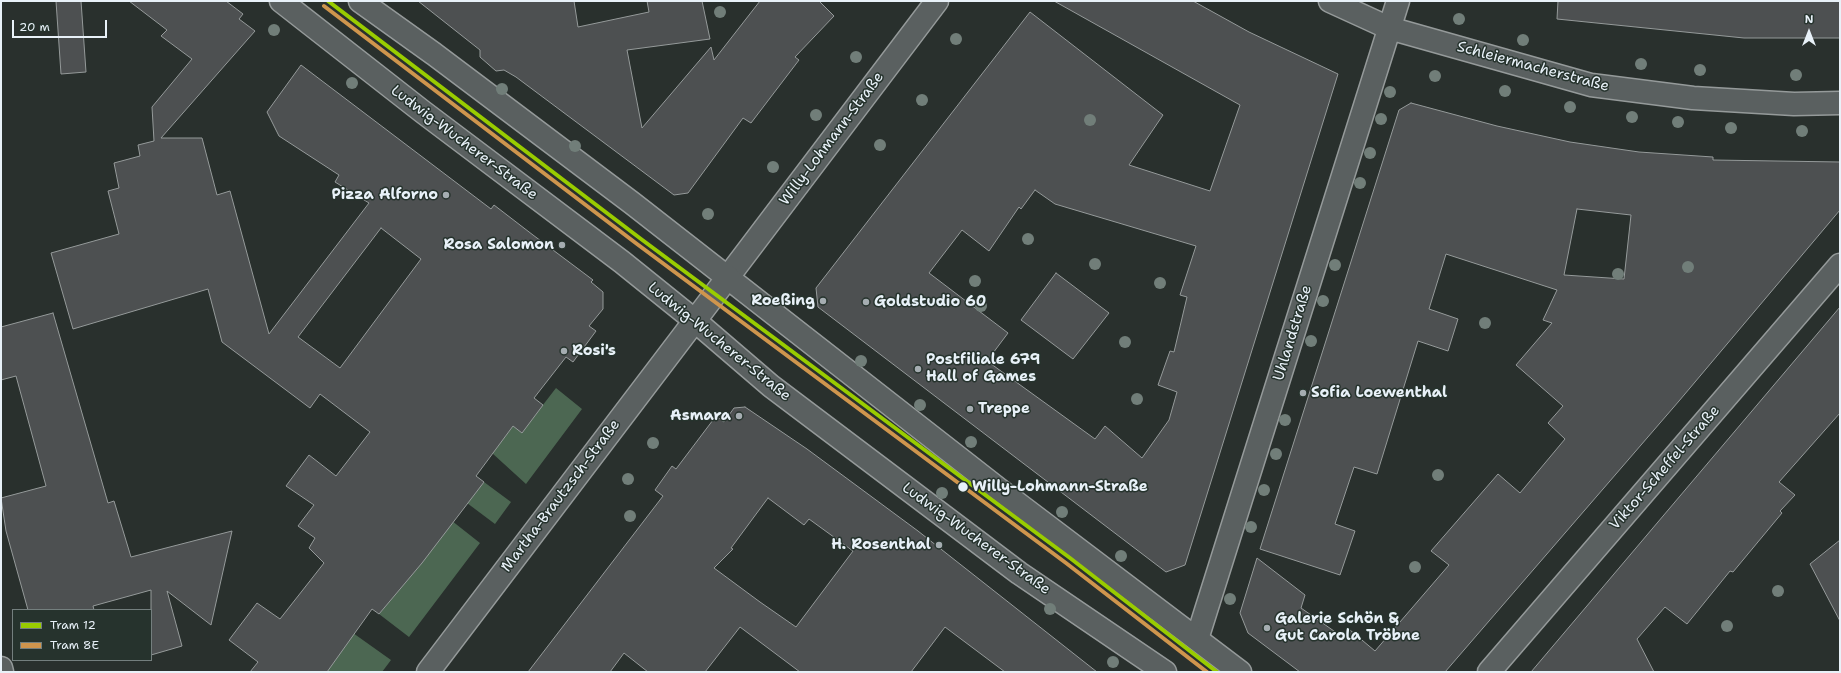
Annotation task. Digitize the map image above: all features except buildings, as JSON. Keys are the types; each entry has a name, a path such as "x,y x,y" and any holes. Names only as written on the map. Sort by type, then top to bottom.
{"street":[{"name":"Ludwig-Wucherer-Straße","path":"281,1 423,112 622,262 694,320 771,386 997,556 1165,672"},
{"path":"360,1 434,54 728,277 1001,491 1240,672"},
{"name":"Willy-Lohmann-Straße","path":"694,320 937,1"},
{"name":"Schleiermacherstraße","path":"1330,1 1389,28 1591,85 1693,98 1794,104 1840,103"},
{"name":"Uhlandstraße","path":"1196,639 1398,1"},
{"name":"Viktor-Scheffel-Straße","path":"1489,672 1840,265"},
{"name":"Martha-Brautzsch-Straße","path":"428,672 694,320"},
{"path":"1,668 2,672"}],"green space":[{"path":"556,388 582,409 526,484 492,453 513,426 522,432"},
{"path":"484,482 511,502 495,524 467,503"},
{"path":"447,517 480,543 409,637 379,614 395,594"},
{"path":"353,633 391,660 382,672 326,672"}],"tram line":[{"name":"12","path":"328,1 641,239 1070,558 1217,672"},
{"name":"8E","path":"324,6 637,244 1066,563 1207,672"}],"place":[{"name":"Pizza Alforno","path":"446,195"},
{"name":"Rosa Salomon","path":"562,245"},
{"name":"Roeßing","path":"823,301"},
{"name":"Goldstudio 60","path":"866,302"},
{"name":"Rosi's","path":"564,351"},
{"name":"Postfiliale 679 Hall of Games","path":"918,369"},
{"name":"Sofia Loewenthal","path":"1303,393"},
{"name":"Treppe","path":"970,409"},
{"name":"Asmara","path":"739,416"},
{"name":"Willy-Lohmann-Straße","path":"963,487"},
{"name":"H. Rosenthal","path":"939,545"},
{"name":"Galerie Schön & Gut Carola Tröbne","path":"1267,628"}]}
